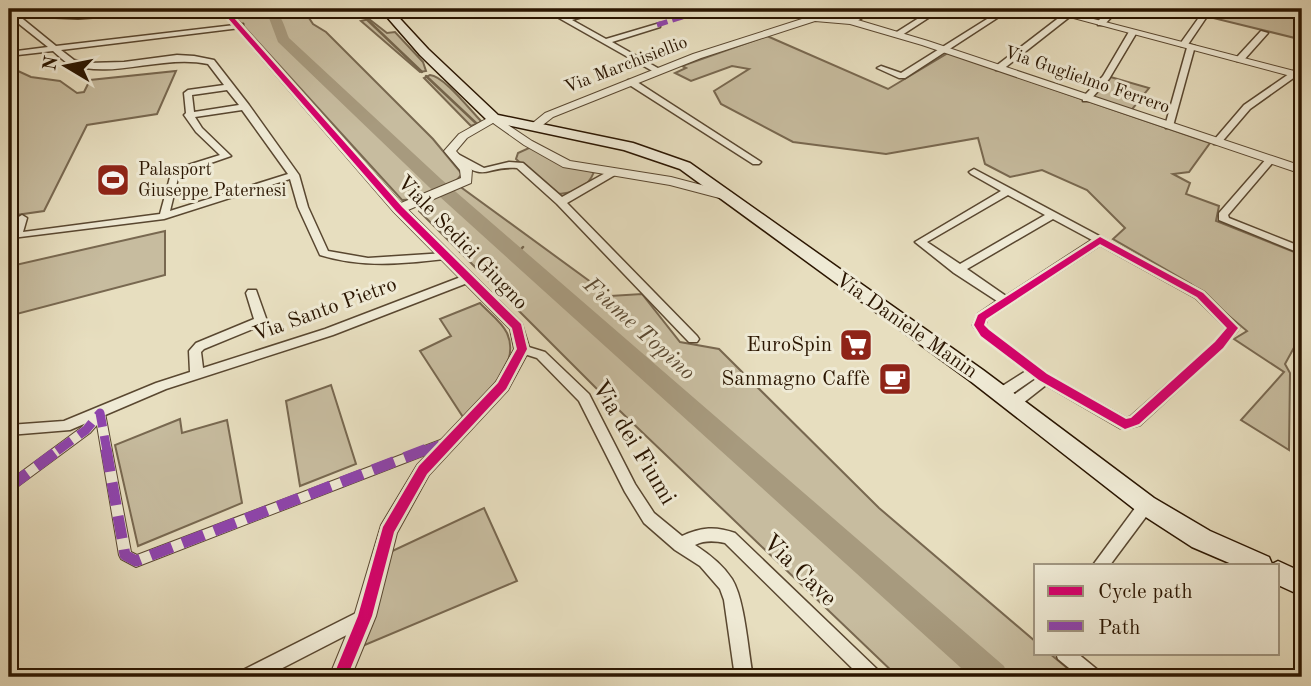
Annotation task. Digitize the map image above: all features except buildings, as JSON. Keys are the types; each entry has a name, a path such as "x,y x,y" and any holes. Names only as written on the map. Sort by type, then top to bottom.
{"main road":[{"path":"385,9 424,52 493,118"},
{"name":"Via Daniele Manin","path":"493,118 660,155 685,166 1007,398 1146,505 1201,539 1258,564"},
{"path":"1280,574 1302,584"}],"street":[{"path":"10,13 78,16 182,9"},
{"name":"Viale Sedici Giugno","path":"223,9 399,209 466,279 517,327 522,349"},
{"path":"547,9 659,71"},
{"path":"568,19 602,9"},
{"path":"814,18 832,9"},
{"path":"851,21 872,9"},
{"path":"896,35 938,9"},
{"path":"881,68 902,76 1007,9"},
{"path":"1045,9 1300,73"},
{"path":"1101,23 1115,9"},
{"path":"1169,126 1187,45 1208,9"},
{"name":"Via Guglielmo Ferrero","path":"790,10 814,18 851,21 946,50 1302,170"},
{"name":"Via Guglielmo Ferrero","path":"790,10 799,17 798,23"},
{"path":"10,13 71,62 95,67 202,59 211,61 294,175 303,207 324,253 337,258 401,261 445,256"},
{"path":"999,68 1068,15"},
{"name":"Via Marchisiellio","path":"535,126 548,115 659,71 814,18"},
{"path":"606,41 657,25"},
{"path":"9,54 240,26"},
{"path":"1086,99 1106,77 1133,32"},
{"path":"1240,59 1265,33"},
{"path":"1217,142 1247,107 1300,73"},
{"path":"631,82 756,162"},
{"path":"164,216 175,172 226,156 194,126 188,115 188,93 230,87"},
{"path":"188,115 246,107"},
{"path":"450,152 463,136 493,118 555,159 593,170 671,181 727,196"},
{"path":"399,209 467,180 466,170 450,152"},
{"path":"450,152 484,173 503,166 520,165 561,202 693,338"},
{"path":"1270,160 1223,215 1224,220 1302,251"},
{"path":"974,172 1100,240 1200,295 1233,328 1219,345 1135,421 1125,424 1110,418 1040,375 985,334 979,325 982,317 1100,240"},
{"path":"561,202 612,173"},
{"path":"22,218 16,236 164,216 294,175"},
{"path":"1005,301 920,243 1008,191"},
{"path":"958,270 1052,215"},
{"name":"Via Santo Pietro","path":"9,430 65,426 161,386 328,332 466,279"},
{"name":"Via Santo Pietro","path":"197,374 195,351 200,346 261,321 252,293"},
{"path":"340,677 365,617 388,531 423,470 502,386 522,349"},
{"name":"Via dei Fiumi","path":"522,349 541,355 584,398 629,488 649,518 680,545 706,561 726,584 732,600 744,677"},
{"path":"1007,398 1040,375"},
{"path":"100,413 125,555 136,561 451,441"},
{"path":"9,488 86,430 100,413"},
{"path":"1102,564 1146,505"},
{"name":"Via Cave","path":"680,545 699,534 714,533 730,538 873,677"},
{"path":"247,677 365,617"},
{"path":"1065,654 1093,677"}],"shaded area":[{"path":"228,9 303,9 313,24 326,32 433,139 462,174 456,181 462,188 610,296 642,294 680,342 719,349 879,508 1034,640 1034,654 1050,654 1078,677 898,677 597,389 419,211 423,202 419,199 402,200"},
{"path":"1216,9 1302,9 1302,29 1295,38 1209,17"},
{"path":"369,19 387,33 395,32 423,62 426,71 420,72 361,21"},
{"path":"767,36 888,89 948,53 1210,143 1189,172 1173,174 1190,183 1186,194 1219,206 1216,221 1302,255 1302,333 1285,364 1290,373 1289,450 1241,420 1284,372 1234,339 1247,331 1191,284 1113,239 1125,228 1087,190 1042,170 1010,177 985,164 978,138 886,154 793,142 721,104 714,91 749,69 732,66 691,81 675,73 686,68 682,66"},
{"path":"18,71 31,77 60,81 77,93 84,92 90,80 176,71 157,114 87,125 44,211 9,216 9,72"},
{"path":"430,75 449,87 481,121 471,126 424,78"},
{"path":"1107,76 1149,88 1129,113 1086,99"},
{"path":"531,147 568,166 594,172 578,190 554,194 516,159 518,153"},
{"path":"165,231 165,275 9,316 11,266"},
{"path":"480,303 505,329 510,345 509,357 498,379 463,417 420,351 451,336 440,319"},
{"path":"331,385 356,464 300,486 286,401"},
{"path":"180,419 182,433 227,420 242,503 138,546 115,445"},
{"path":"484,508 517,581 360,647 388,553"}],"waterway":[{"name":"Fiume Topino","path":"266,9 275,16 283,39 435,183 993,677"},
{"path":"356,9 422,72"},
{"path":"426,76 477,124"},
{"path":"516,255 523,247"}],"marked path":[{"path":"657,25 701,11"},
{"path":"9,487 86,430 100,413 125,555 136,561 444,443"}],"cycle path":[{"path":"223,9 399,209 517,327 522,349 502,386 423,470 388,531 365,616 340,677"},
{"path":"1100,240 1200,295 1233,328 1219,345 1135,421 1125,424 1043,377 985,333 979,325 982,317 1100,240"}],"place":[{"name":"Palasport Giuseppe Paternesi","path":"113,180"},
{"name":"EuroSpin","path":"856,345"},
{"name":"Sanmagno Caffè","path":"895,379"}]}
